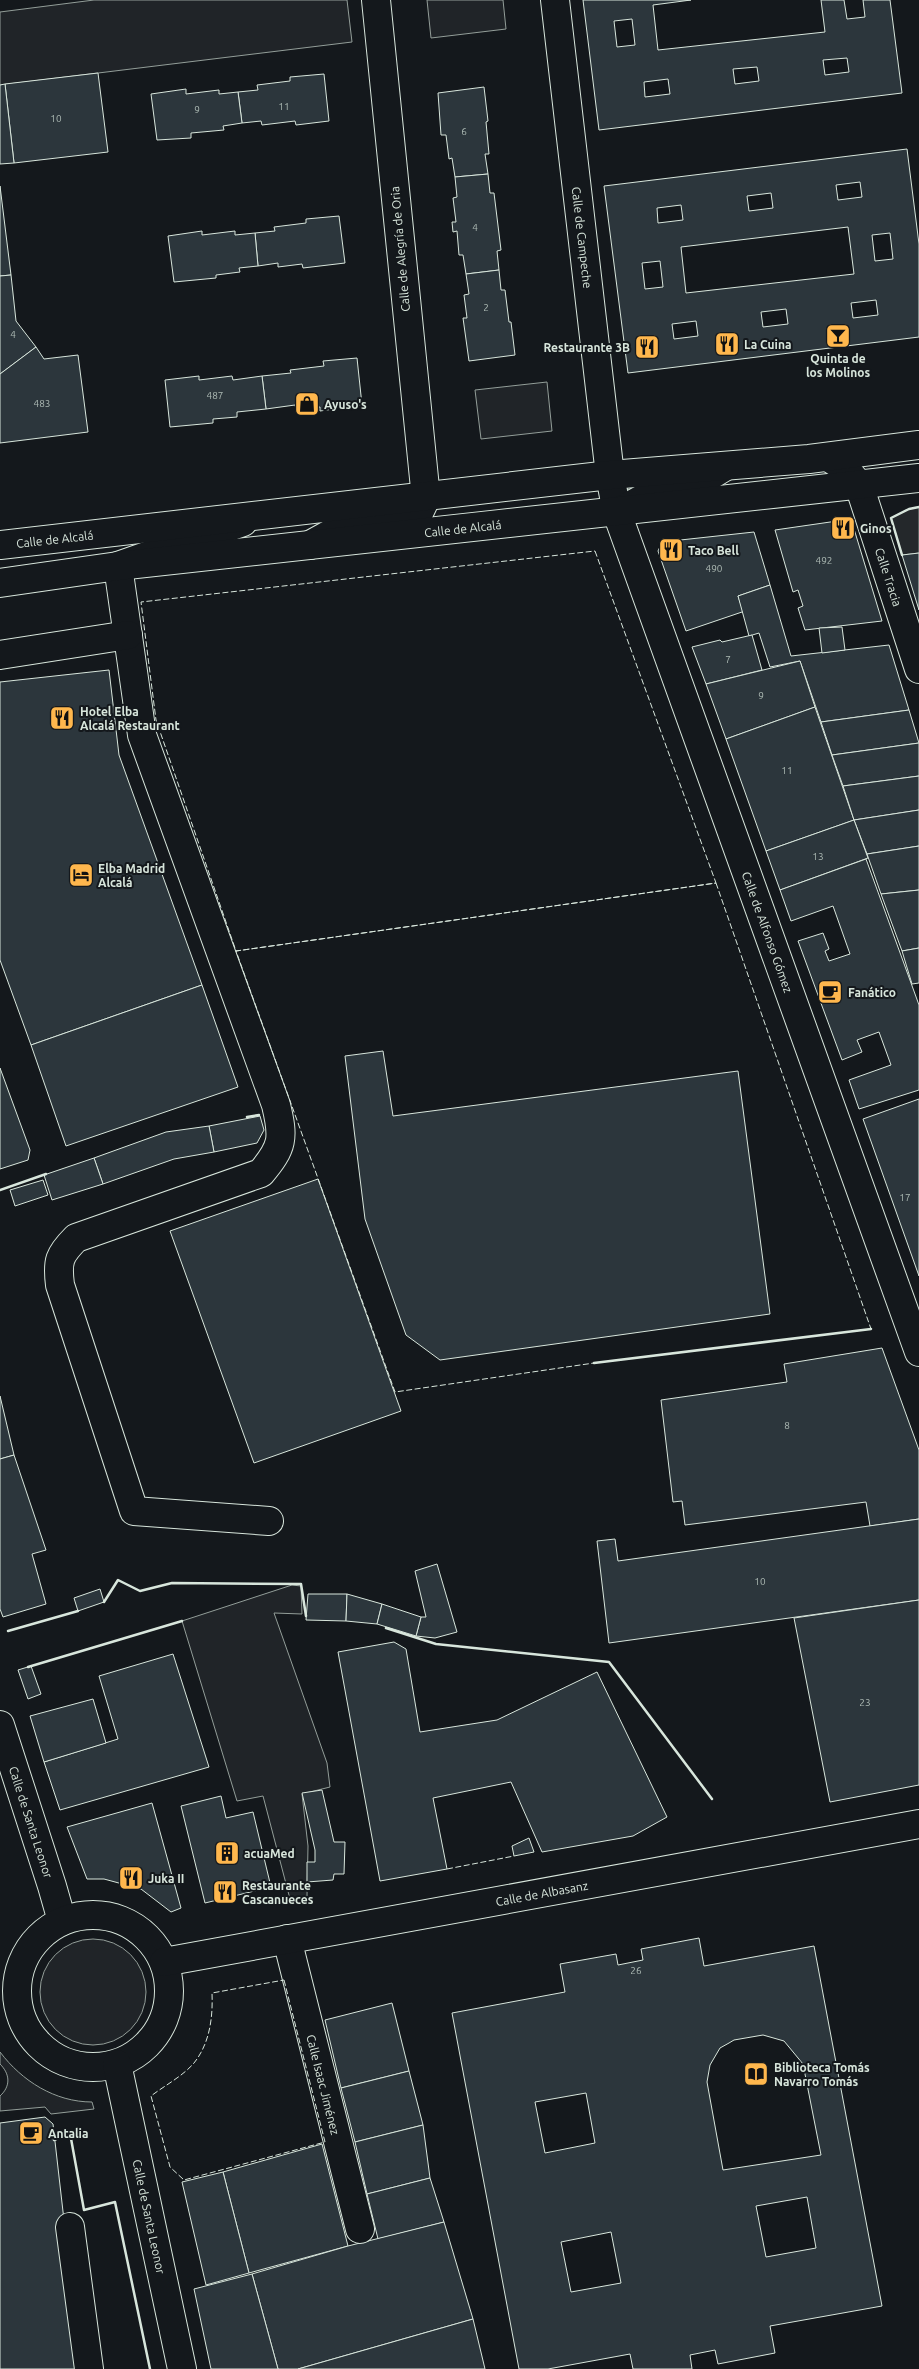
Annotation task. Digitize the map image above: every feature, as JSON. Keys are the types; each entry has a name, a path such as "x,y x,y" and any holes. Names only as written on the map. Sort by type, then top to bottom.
{"street":[{"name":"Calle de Alegría de Oria","path":"376,0 426,498"},
{"name":"Calle de Campeche","path":"555,0 610,476"},
{"name":"Calle de Alcalá","path":"0,545 610,476 828,457 919,445"},
{"path":"828,457 845,468 858,485"},
{"name":"Calle de Alcalá","path":"617,513 662,488 698,483 726,466"},
{"name":"Calle de Alcalá","path":"0,583 118,566 617,513 858,485 912,474"},
{"path":"610,476 617,513"},
{"name":"Calle Tracia","path":"858,485 919,669"},
{"name":"Calle de Alcalá","path":"310,545 348,524 417,517 426,498"},
{"name":"Calle de Alfonso Gómez","path":"617,513 919,1352"},
{"name":"Calle de Alcalá","path":"118,566 258,517"},
{"path":"118,566 142,735 276,1105 282,1132 276,1156 261,1173 76,1238 63,1252 58,1266 60,1285 134,1511 269,1520"},
{"path":"0,654 128,635"},
{"name":"Calle de Santa Leonor","path":"0,1725 62,1921"},
{"name":"Calle de Albasanz","path":"164,1962 919,1824"},
{"path":"85,1915 110,1917 132,1926 151,1941 164,1962 169,1986 167,2012 157,2034 139,2052 117,2064 91,2068 66,2063 43,2049 9,2007 25,1956 40,1935 62,1921 85,1915"},
{"name":"Calle Isaac Jiménez","path":"287,1939 360,2229"},
{"name":"Calle de Santa Leonor","path":"117,2064 182,2369"},
{"path":"70,2228 89,2369"}],"shaded area":[{"path":"94,0 347,0 352,42 0,85 0,12"},
{"path":"427,0 503,0 506,29 431,38"},
{"path":"547,382 552,431 481,439 475,390"},
{"path":"919,507 919,553 902,555 891,518 909,509"},
{"path":"292,1585 301,1586 302,1614 274,1613 327,1763 330,1787 302,1794 308,1846 307,1896 290,1899 263,1796 237,1801 182,1621"},
{"path":"93,1939 113,1943 130,1955 142,1972 146,1992 142,2012 130,2029 113,2041 93,2045 73,2041 56,2029 44,2012 40,1992 44,1972 56,1955 73,1943"},
{"path":"0,2052 18,2072 40,2088 65,2098 92,2102 94,2109 51,2114 45,2107 0,2111 0,2096 6,2088 8,2080 6,2072 0,2064"}],"building":[{"path":"583,0 691,0 653,5 658,50 825,32 821,0 844,0 847,19 865,17 863,0 890,0 902,93 599,130","holes":["632,19 635,45 617,47 614,21","847,58 849,72 825,75 823,60","757,67 759,81 735,84 733,69","668,79 670,94 645,97 644,82"]},
{"path":"98,73 108,152 14,163 5,84"},
{"path":"324,74 329,121 296,125 295,121 262,125 261,121 242,123 238,92 258,90 257,85 290,81 290,77"},
{"path":"5,84 14,163 0,164 0,85"},
{"path":"484,87 488,121 486,122 489,154 485,154 488,174 455,177 452,158 449,159 446,135 441,135 438,93"},
{"path":"186,89 186,94 219,90 219,94 238,92 242,123 223,126 224,130 191,133 191,138 157,140 151,94"},
{"path":"907,149 919,244 919,337 628,373 604,186","holes":["860,182 862,197 838,200 836,185","771,193 773,208 749,211 747,196","681,205 683,220 658,223 657,208","848,227 854,274 686,293 681,247","890,233 893,259 875,261 872,235","660,261 663,287 645,289 642,263","876,300 878,315 853,318 851,303","786,309 788,324 763,327 761,312","696,321 698,336 674,339 672,324"]},
{"path":"488,174 490,193 494,193 501,250 497,251 499,270 466,274 463,255 459,255 457,231 453,232 452,222 456,222 453,198 457,197 455,177"},
{"path":"0,186 11,275 0,276"},
{"path":"339,216 345,263 303,268 302,264 278,267 278,263 258,266 255,233 275,231 274,227 306,223 306,219"},
{"path":"202,231 202,235 235,231 235,235 255,233 258,266 239,268 240,272 216,275 216,278 174,282 168,236"},
{"path":"499,270 501,290 505,290 515,355 469,361 463,318 467,318 464,295 469,294 466,274"},
{"path":"11,275 16,321 36,347 0,374 0,276"},
{"path":"36,347 44,359 78,355 88,432 0,443 0,374"},
{"path":"357,358 362,405 320,411 320,407 296,409 295,405 266,409 262,376 291,373 290,370 324,366 323,361"},
{"path":"199,376 199,380 232,376 233,380 262,376 266,409 237,412 237,417 213,419 213,423 170,427 165,380"},
{"path":"851,519 882,621 805,630 798,608 803,606 798,590 793,592 775,530"},
{"path":"754,532 770,585 738,596 742,612 686,631 658,551 662,542"},
{"path":"919,553 919,610 902,555"},
{"path":"770,585 791,656 889,645 909,710 821,722 800,661 770,667 759,633 749,636 738,596"},
{"path":"842,627 845,650 822,653 819,628"},
{"path":"752,635 762,670 706,684 692,647"},
{"path":"800,661 815,707 726,739 706,684"},
{"name":"Elba Madrid Alcalá","path":"109,670 119,755 202,985 31,1045 0,960 0,682"},
{"path":"815,707 854,820 766,851 726,739"},
{"path":"909,710 919,743 832,755 821,722"},
{"path":"919,743 919,776 843,786 832,755"},
{"path":"919,776 919,810 854,820 843,786"},
{"path":"919,810 919,846 867,854 854,820"},
{"path":"854,820 868,858 780,890 766,851"},
{"path":"919,846 919,890 881,894 867,854"},
{"path":"866,859 919,1005 919,1090 859,1109 849,1080 891,1065 879,1032 857,1040 862,1052 842,1060 798,941 823,933 829,949 825,951 829,961 850,954 833,906 791,921 780,890"},
{"path":"919,890 919,948 902,951 881,894"},
{"path":"919,948 919,983 912,984 902,951"},
{"path":"202,985 238,1087 66,1146 31,1045"},
{"path":"383,1051 393,1116 738,1071 770,1314 440,1360 406,1335 365,1219 345,1056"},
{"path":"0,1068 30,1150 28,1160 0,1169"},
{"path":"919,1099 919,1276 863,1119"},
{"path":"260,1116 264,1130 257,1143 214,1152 209,1126"},
{"path":"209,1126 214,1152 174,1159 103,1184 94,1158 166,1132"},
{"path":"94,1158 103,1184 52,1200 44,1175"},
{"path":"318,1179 401,1411 254,1463 170,1231"},
{"path":"43,1180 48,1195 15,1206 10,1190"},
{"path":"882,1348 919,1450 919,1519 870,1526 866,1502 685,1525 682,1501 673,1502 661,1400 787,1382 784,1364"},
{"path":"0,1396 14,1455 0,1459"},
{"path":"14,1455 46,1550 32,1554 46,1604 3,1617 0,1609 0,1459"},
{"path":"919,1519 919,1600 609,1643 597,1541 615,1539 618,1561"},
{"path":"437,1564 457,1632 435,1638 416,1636 421,1617 426,1617 415,1571"},
{"path":"100,1589 104,1602 78,1611 74,1598"},
{"path":"308,1594 347,1594 346,1621 306,1620"},
{"path":"347,1594 382,1604 377,1624 346,1621"},
{"path":"919,1600 919,1785 830,1802 794,1618"},
{"path":"382,1604 421,1617 416,1636 377,1624"},
{"path":"394,1642 406,1649 420,1732 497,1720 597,1672 667,1817 633,1836 542,1852 511,1782 433,1798 447,1869 380,1881 338,1652"},
{"path":"173,1654 209,1767 60,1810 44,1762 118,1739 99,1676"},
{"path":"31,1666 41,1694 28,1699 18,1670"},
{"path":"93,1699 106,1743 44,1762 30,1716"},
{"path":"322,1790 334,1842 345,1842 344,1874 334,1874 333,1880 307,1882 307,1862 315,1862 315,1850 302,1793"},
{"name":"acuaMed","path":"221,1796 226,1818 253,1812 271,1887 205,1903 181,1806"},
{"path":"152,1803 181,1908 171,1912 141,1889 104,1879 87,1879 67,1827"},
{"path":"529,1838 534,1852 514,1856 512,1846"},
{"path":"699,1938 704,1966 814,1946 882,2306 770,2326 775,2353 718,2364 715,2350 690,2355 692,2369 633,2369 630,2354 548,2369 519,2369 452,2013 565,1992 560,1964 616,1954 618,1965 643,1960 641,1949","holes":["763,2035 784,2041 803,2064 821,2155 723,2170 707,2082 710,2065 720,2048 734,2040","586,2093 595,2143 545,2153 535,2102","807,2197 816,2248 766,2257 756,2206","611,2232 621,2283 571,2292 561,2242"]},
{"path":"392,2003 409,2071 341,2088 325,2020"},
{"path":"409,2071 423,2125 355,2142 341,2088"},
{"path":"45,2117 53,2124 81,2369 0,2369 0,2123"},
{"path":"423,2125 430,2178 367,2194 355,2142"},
{"path":"322,2144 348,2246 249,2273 223,2172"},
{"path":"223,2172 249,2273 206,2285 182,2182"},
{"path":"430,2178 444,2222 378,2239 367,2194"},
{"path":"444,2222 473,2319 298,2369 278,2369 252,2274 348,2246"},
{"path":"252,2274 278,2369 211,2369 194,2289"},
{"path":"473,2319 485,2369 298,2369"}],"fence":[{"path":"595,551 716,883 236,951 156,720 141,602 595,551"},
{"path":"716,883 871,1329 594,1363 395,1392 236,951 716,883"},
{"path":"447,1869 514,1856"},
{"path":"284,1980 325,2142 184,2180 170,2167 151,2096 194,2063 204,2047 212,2011 212,1993 284,1980"}],"wall":[{"path":"902,555 891,518 909,509 919,507"},
{"path":"247,1117 259,1115"},
{"path":"0,1190 46,1174"},
{"path":"594,1363 871,1329"},
{"path":"104,1602 118,1580 140,1591 172,1583 301,1584 306,1616"},
{"path":"8,1631 78,1611"},
{"path":"28,1667 182,1621"},
{"path":"386,1628 436,1644 609,1662 712,1799"},
{"path":"54,2140 70,2133 84,2210 115,2202 150,2369"}],"place":[{"name":"Quinta de los Molinos","path":"838,336"},
{"name":"La Cuina","path":"727,344"},
{"name":"Restaurante 3B","path":"647,347"},
{"name":"Ayuso's","path":"307,404"},
{"name":"Ginos","path":"843,528"},
{"name":"Taco Bell","path":"671,550"},
{"name":"Hotel Elba Alcalá Restaurant","path":"62,718"},
{"name":"Elba Madrid Alcalá","path":"81,875"},
{"name":"Fanático","path":"830,992"},
{"name":"acuaMed","path":"227,1853"},
{"name":"Juka II","path":"131,1878"},
{"name":"Restaurante Cascanueces","path":"225,1892"},
{"name":"Biblioteca Tomás Navarro Tomás","path":"756,2074"},
{"name":"Antalia","path":"31,2133"}]}
